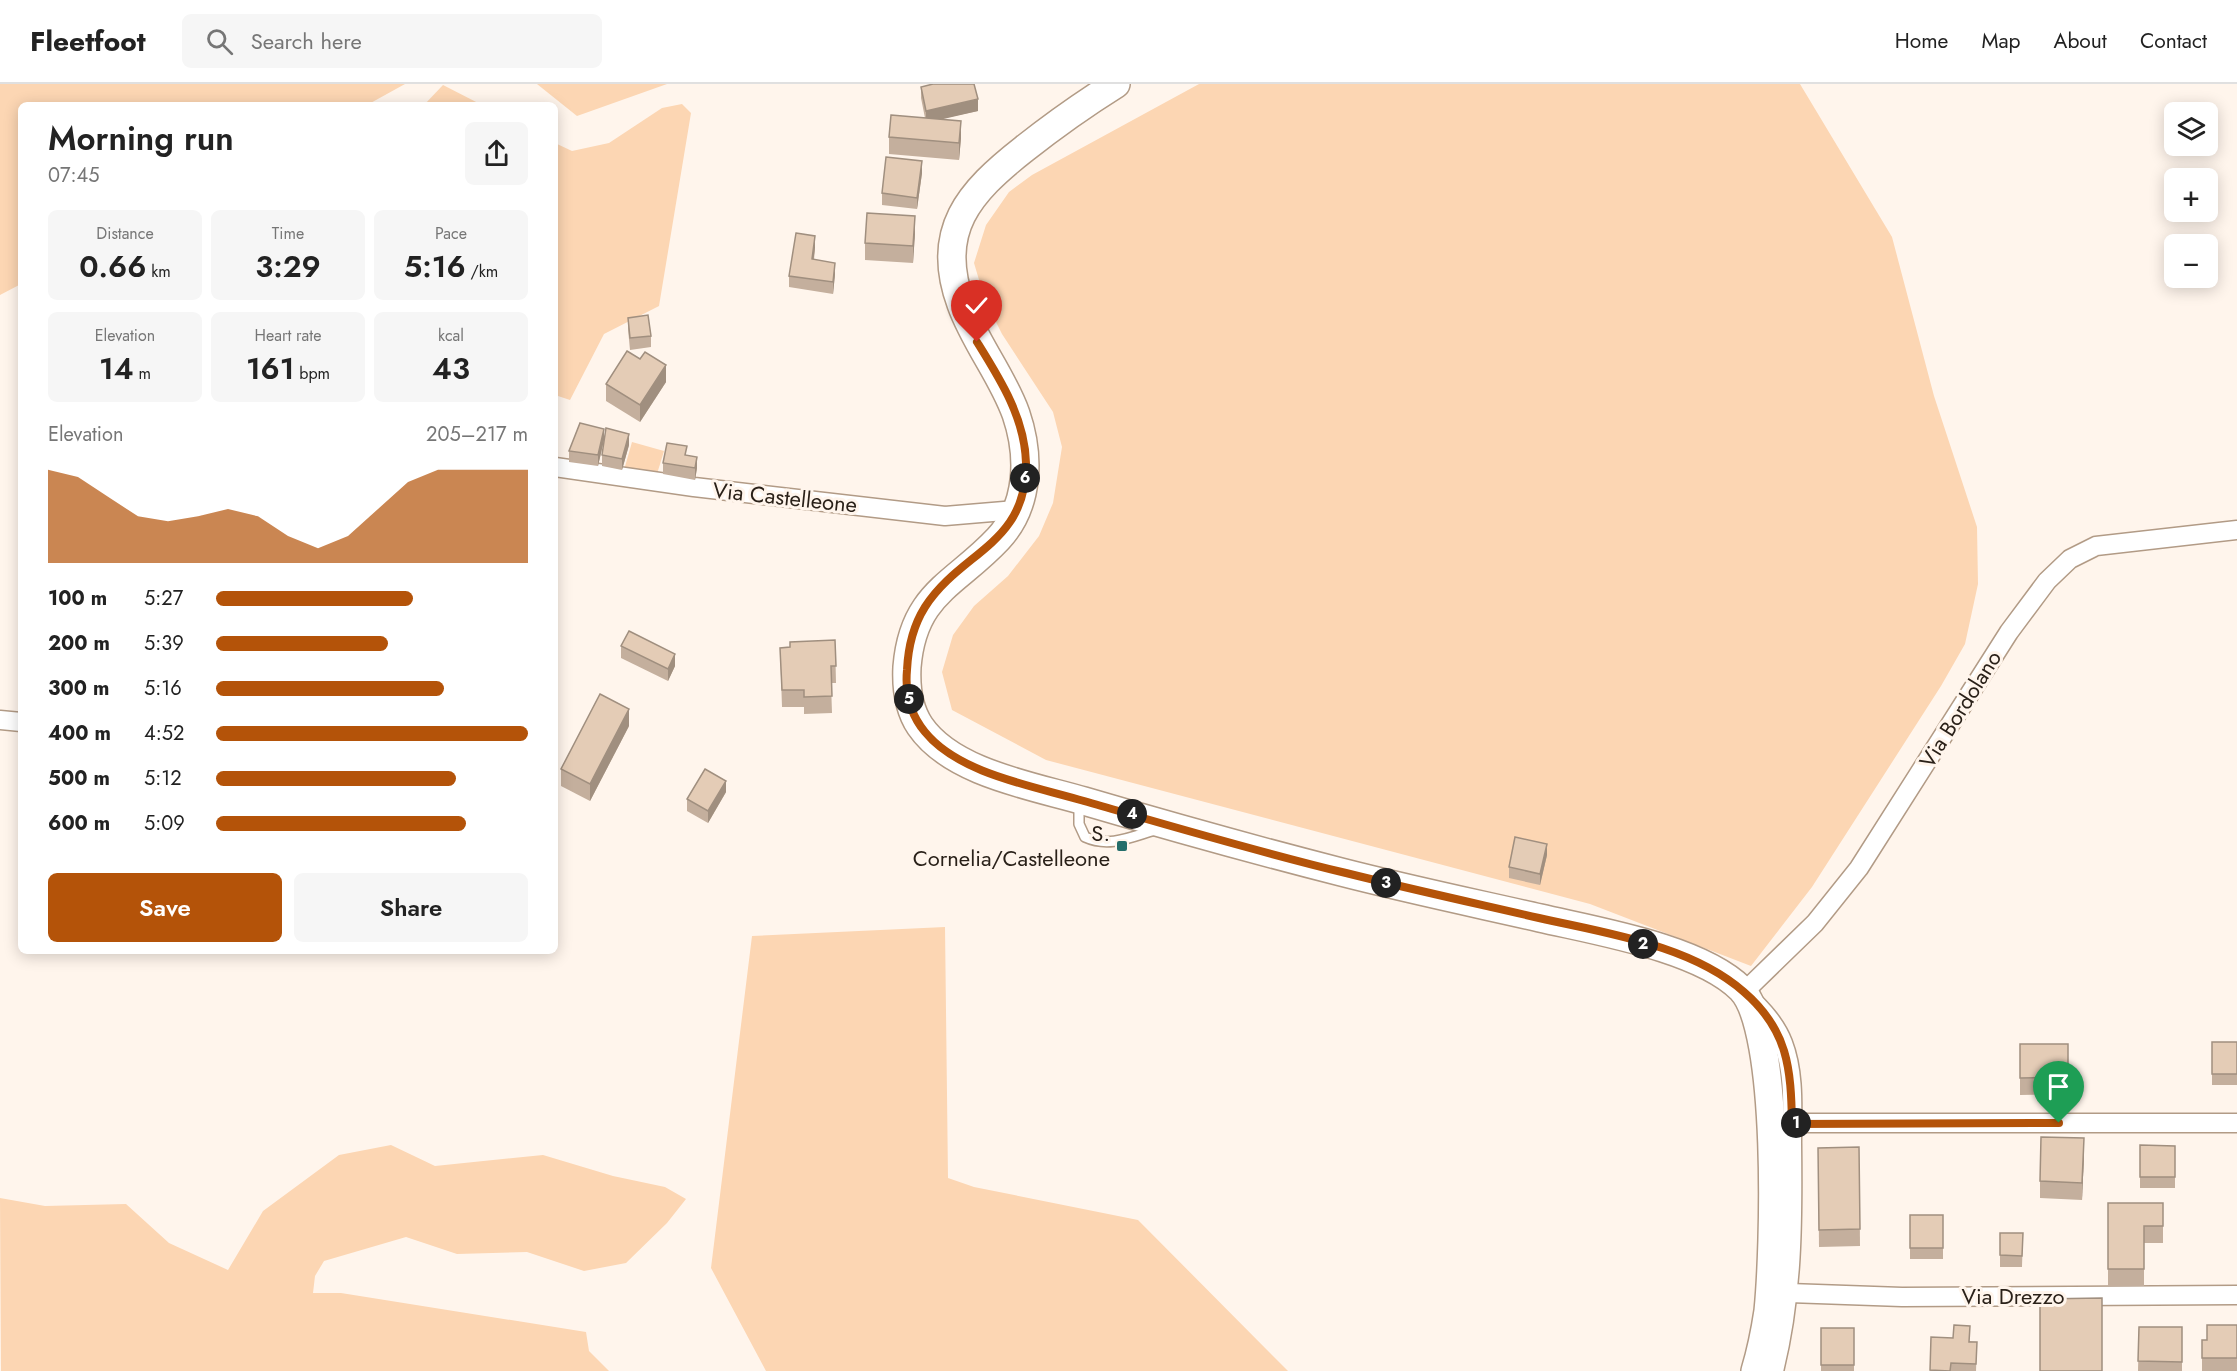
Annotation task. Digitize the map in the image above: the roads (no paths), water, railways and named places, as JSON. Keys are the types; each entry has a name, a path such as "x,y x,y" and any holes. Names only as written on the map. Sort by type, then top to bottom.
{"street":[{"path":"1116,84 1048,130 999,169 970,199 954,234 951,258 961,304 977,342 1008,396 1024,441 1025,475 1016,510 997,541 939,590 924,608 914,630 906,673 910,702 916,720 927,735 964,762 1079,800 1343,873 1606,933 1652,946 1703,964 1744,992 1771,1021 1783,1042 1791,1083 1789,1293 1774,1371"},
{"name":"Via Castelleone","path":"558,467 694,487 936,515 1016,510"},
{"name":"Via Bordolano","path":"1744,992 1815,923 1859,868 2009,632 2059,568 2077,554 2096,546 2237,530"},
{"path":"0,720 18,722"},
{"path":"1744,992 1761,1034 1770,1101 1770,1289 1765,1329 1755,1371"},
{"path":"1792,1124 2237,1123"},
{"name":"Via Drezzo","path":"1789,1293 1902,1297 2237,1295"}],"lane":[{"path":"1079,800 1079,824 1085,837 1097,842 1107,843 1171,825"}],"place":[{"name":"S. Cornelia/Castelleone","path":"1122,846"}]}
